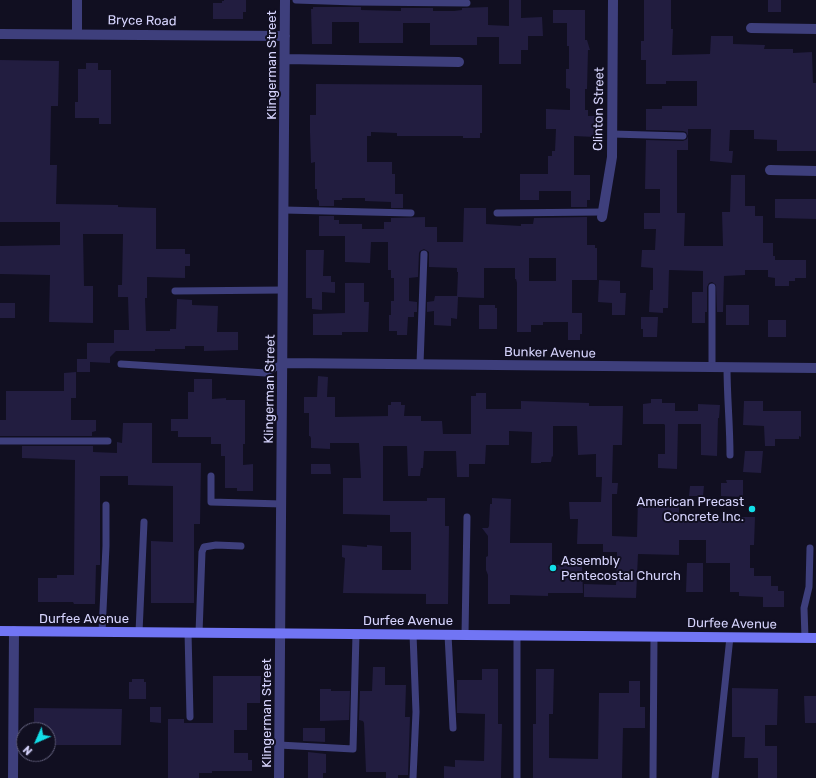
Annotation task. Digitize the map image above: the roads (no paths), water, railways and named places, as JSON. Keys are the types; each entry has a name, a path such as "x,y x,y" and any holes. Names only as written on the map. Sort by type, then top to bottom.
{"main road":[{"name":"Durfee Avenue","path":"0,631 816,638"}],"street":[{"path":"77,0 77,34"},
{"name":"Klingerman Street","path":"279,778 285,0"},
{"name":"Clinton Street","path":"603,214 612,157 613,0"},
{"path":"751,28 816,29"},
{"name":"Bryce Road","path":"0,34 285,36"},
{"path":"285,59 459,62"},
{"path":"770,170 816,171"},
{"name":"Bunker Avenue","path":"283,363 816,368"},
{"path":"13,778 14,631"}],"lane":[{"path":"296,0 467,3"},
{"path":"612,134 683,136"},
{"path":"284,210 411,213"},
{"path":"497,213 603,214"},
{"path":"420,364 424,254"},
{"path":"712,287 712,367"},
{"path":"175,291 283,290"},
{"path":"121,364 266,373 283,363"},
{"path":"727,367 730,455"},
{"path":"0,441 108,440"},
{"path":"211,476 211,502 282,504"},
{"path":"102,632 106,546 106,505"},
{"path":"465,635 467,517"},
{"path":"139,632 144,522"},
{"path":"199,633 202,552 204,547 216,545 241,546"},
{"path":"805,638 804,608 809,587 810,548"},
{"path":"188,632 190,717"},
{"path":"279,745 353,749 356,634"},
{"path":"413,634 416,712 413,778"},
{"path":"448,635 453,728"},
{"path":"517,635 517,778"},
{"path":"653,778 654,637"},
{"path":"715,778 730,637"}],"place":[{"name":"American Precast Concrete Inc.","path":"752,509"},
{"name":"Assembly Pentecostal Church","path":"553,568"}]}
